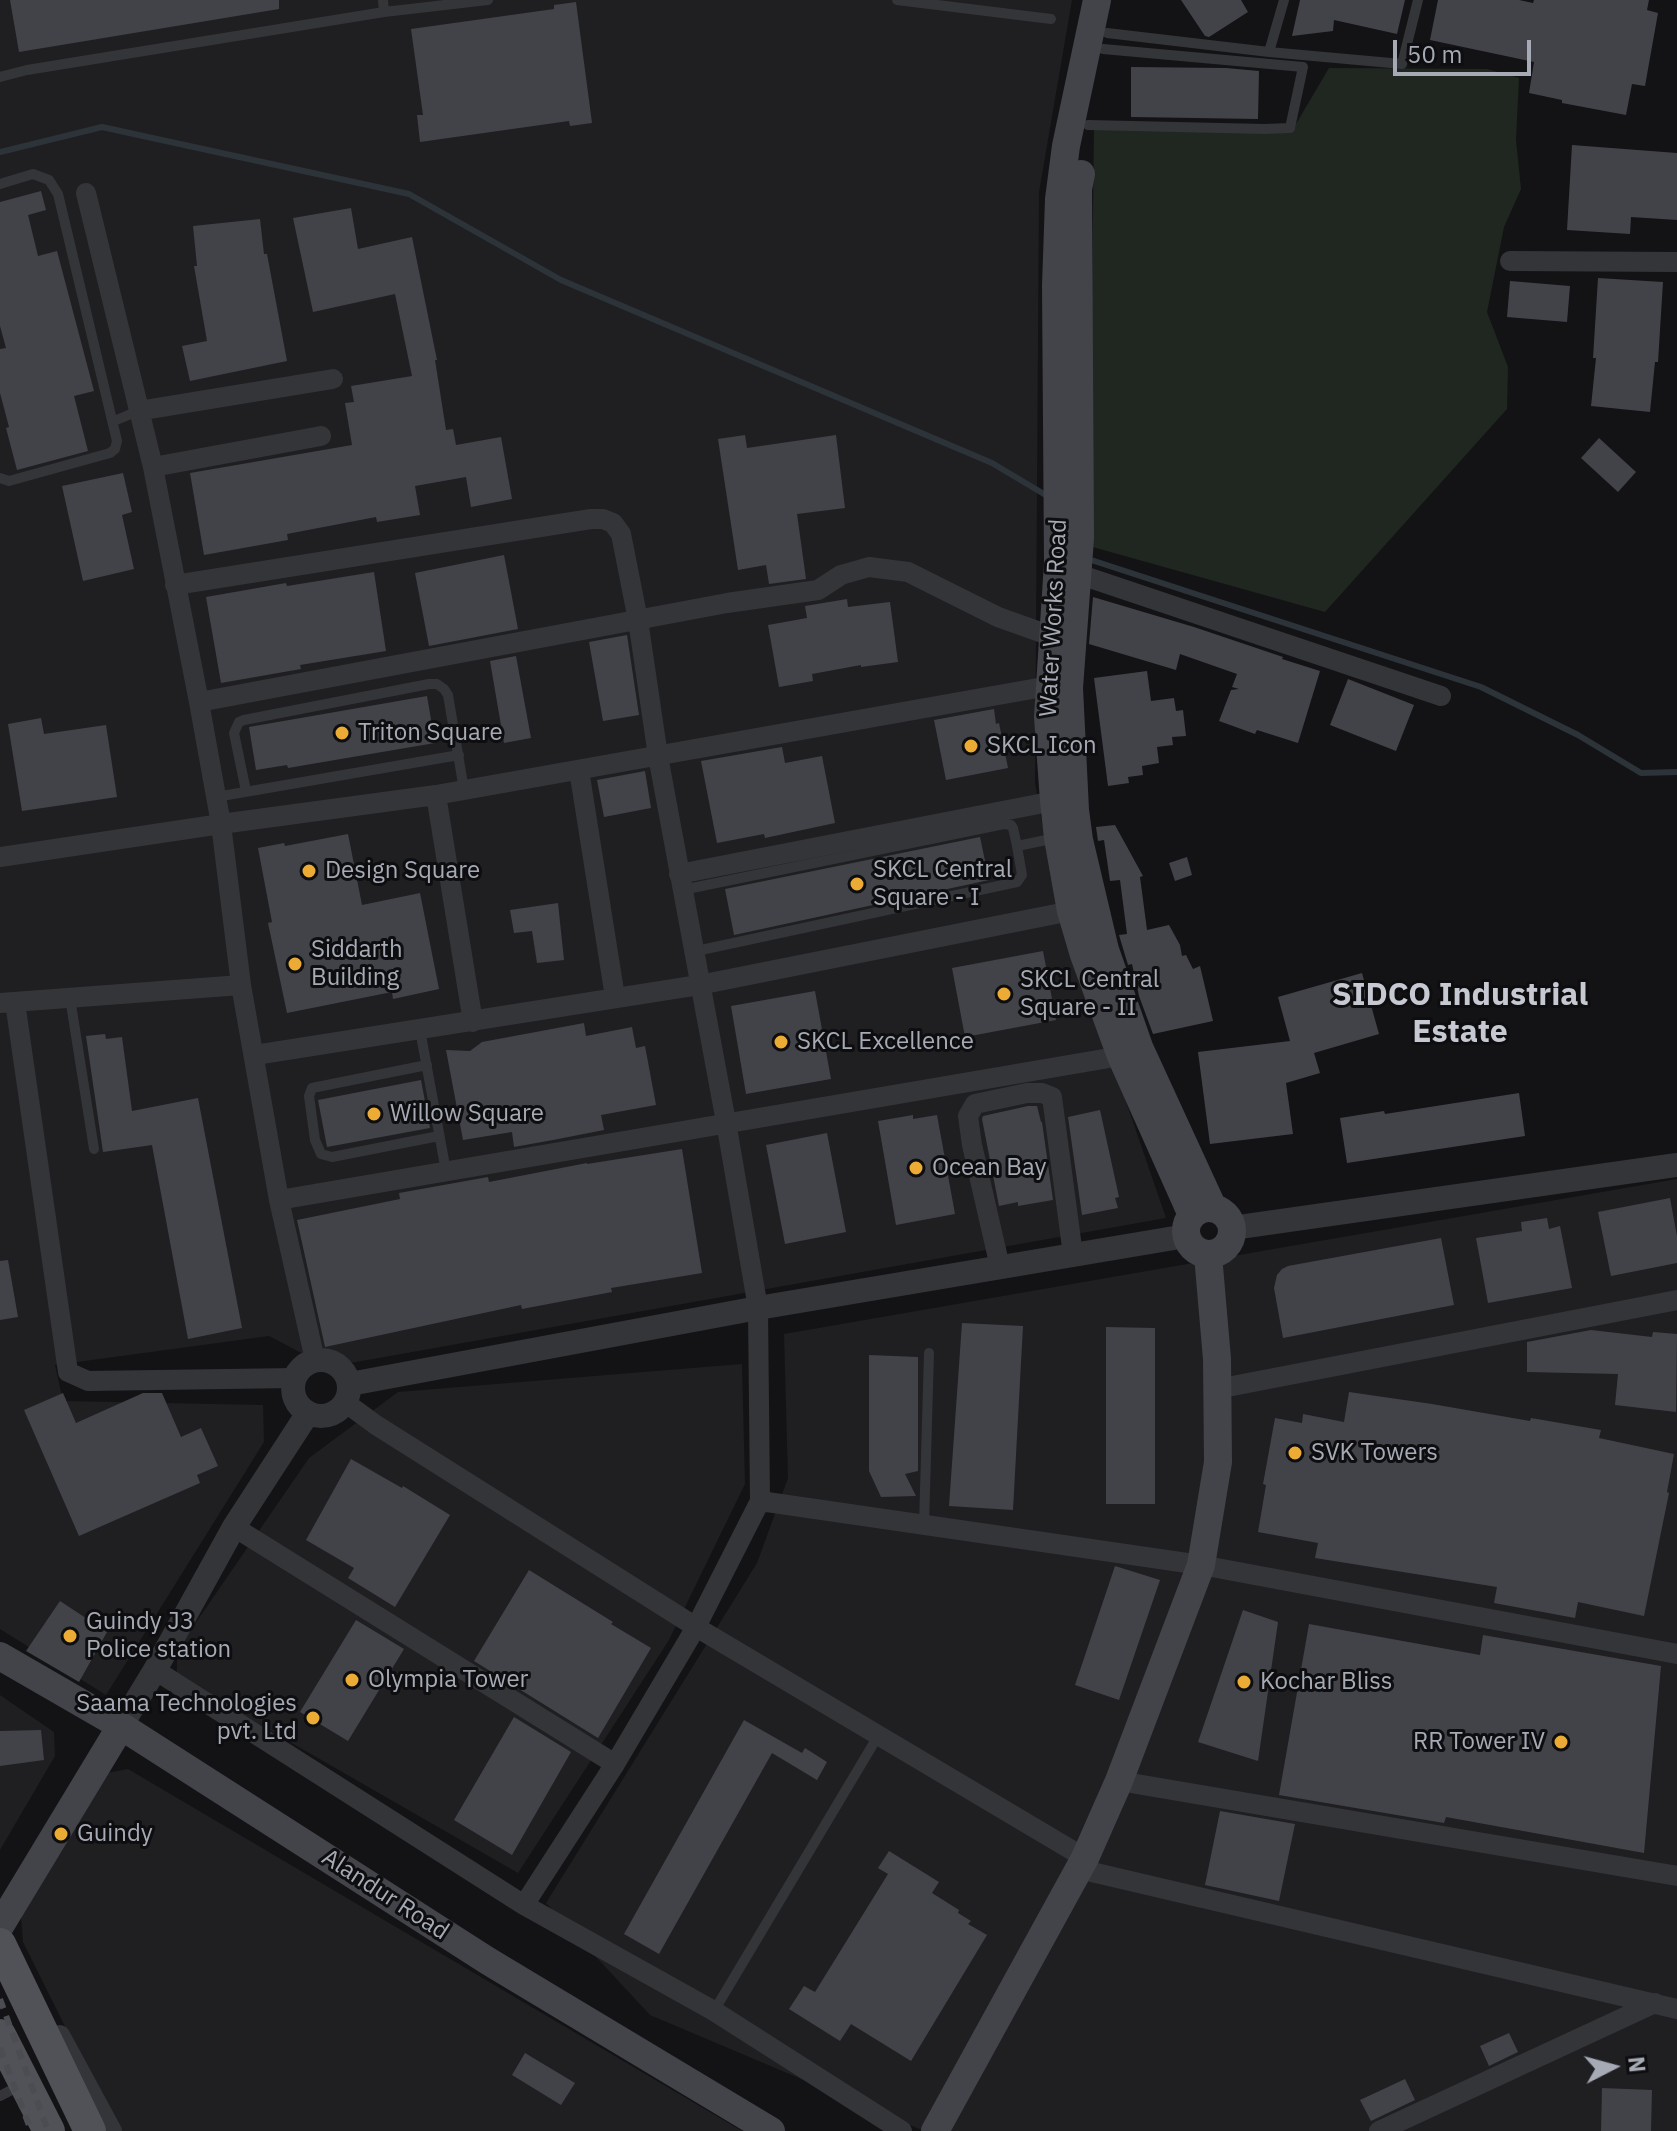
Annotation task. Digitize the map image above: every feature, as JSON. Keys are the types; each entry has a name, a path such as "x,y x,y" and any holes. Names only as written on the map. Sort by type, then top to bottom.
{"main road":[{"name":"Water Works Road","path":"1071,556 1056,286 1059,199 1066,146 1097,0"},
{"name":"Water Works Road","path":"1115,0 1088,125 1078,189 1071,556 1064,638 1075,810 1094,952 1121,1056 1197,1220"},
{"name":"Water Works Road","path":"1064,638 1049,686 1048,717 1058,838 1071,911 1139,1047 1197,1220"},
{"path":"1226,1215 1232,1228 1227,1247 1208,1255 1194,1249 1197,1220 1226,1215"},
{"path":"935,2131 1082,1863 1119,1781 1201,1565 1218,1462 1217,1359 1208,1255"},
{"name":"Alandur Road","path":"0,1656 121,1726 488,1961 771,2131"},
{"path":"0,1926 121,1726"},
{"path":"0,1942 90,2131"},
{"path":"0,2035 12,2090 49,2131"}],"street":[{"path":"86,193 153,467 221,824 241,985 279,1200 315,1360"},
{"path":"1510,261 1677,262"},
{"path":"138,411 333,379"},
{"path":"153,467 321,436"},
{"path":"175,585 591,519 613,523 621,534 758,1308 760,1501 696,1627 615,1764 524,1905"},
{"path":"1071,556 1441,696"},
{"path":"199,702 727,603 818,590 841,575 869,567 908,572 998,617 1064,638"},
{"path":"0,857 436,795 1049,686"},
{"path":"579,770 615,997"},
{"path":"436,795 473,1022"},
{"path":"679,874 1054,801"},
{"path":"255,1055 699,985 1071,911"},
{"path":"241,985 7,1003 68,1372 88,1381 295,1378"},
{"path":"279,1200 1121,1056"},
{"path":"1000,1267 968,1116 975,1104 1027,1093 1052,1097 1073,1255"},
{"path":"1232,1228 1677,1165"},
{"path":"348,1394 758,1308 1073,1255 1197,1220"},
{"path":"1217,1389 1677,1300"},
{"path":"315,1360 333,1362 347,1375 348,1394 339,1410 321,1417 308,1413 298,1404 294,1396 295,1378 306,1364 315,1360"},
{"path":"348,1394 390,1433 696,1627 1082,1863 1677,2009"},
{"path":"121,1726 234,1527 308,1413"},
{"path":"760,1501 1201,1565 1677,1654"},
{"path":"234,1527 615,1764"},
{"path":"155,1670 524,1905 714,2011 902,2131"},
{"path":"1119,1781 1677,1876"},
{"path":"0,1942 34,1987 112,2131"},
{"path":"1379,2131 1655,2003"}],"lane":[{"path":"383,0 384,12"},
{"path":"0,77 384,12 488,0"},
{"path":"897,0 1051,19"},
{"path":"1269,52 1284,0"},
{"path":"1105,41 1402,64 1418,0"},
{"path":"1088,125 1290,128 1303,67 1105,41"},
{"path":"0,184 33,174 49,180 58,194 117,441 110,453 9,481 0,478"},
{"path":"114,421 138,411"},
{"path":"342,675 346,700"},
{"path":"246,791 234,733 239,722 429,684 437,684 448,695 464,790"},
{"path":"216,797 459,755"},
{"path":"1004,824 1013,828 1017,846 1022,875 1017,882 701,950 696,947 687,893 692,888 1004,824"},
{"path":"1017,846 1058,838"},
{"path":"70,998 94,1149"},
{"path":"420,1030 446,1171"},
{"path":"427,1065 312,1088 309,1096 315,1140 321,1154 332,1157 439,1136"},
{"path":"924,1525 929,1353"},
{"path":"714,2011 878,1736"}],"shaded area":[{"path":"0,0 1072,0 1039,192 1035,783 1055,895 1166,1218 328,1367 269,1336 55,1365 63,1401 263,1405 264,1442 106,1695 0,1629"},
{"path":"1329,68 1487,69 1519,78 1516,140 1521,189 1504,227 1487,312 1508,367 1507,409 1325,612 1089,546 1094,128 1293,129"},
{"path":"1677,1179 1677,2131 924,2131 650,2015 546,1903 757,1563 788,1478 784,1334"},
{"path":"742,1364 745,1484 669,1640 518,1873 177,1677 177,1650 309,1458 398,1392"},
{"path":"0,1695 54,1732 55,1756 0,1850"},
{"path":"128,1769 742,2131 117,2131 23,1942 20,1903 102,1774"}],"building":[{"path":"10,0 279,0 279,9 19,52"},
{"path":"1181,0 1241,0 1248,12 1209,37 1205,36"},
{"path":"1300,0 1405,0 1397,34 1334,20 1333,31 1292,36"},
{"path":"1438,0 1519,0 1533,3 1534,0 1649,0 1647,10 1658,13 1645,86 1632,84 1626,115 1562,103 1562,100 1529,93 1534,62 1430,40"},
{"path":"576,2 592,123 570,126 569,121 420,142 417,115 423,115 411,29 554,9 554,5"},
{"path":"1131,67 1259,71 1258,119 1131,117"},
{"path":"1572,145 1677,153 1677,220 1631,217 1630,234 1567,230"},
{"path":"41,191 46,210 28,215 38,256 57,251 94,391 74,396 88,451 17,470 0,393 0,349 6,348 0,326 0,202"},
{"path":"351,208 358,249 412,237 437,360 446,430 453,429 456,445 501,437 512,499 471,507 466,477 415,486 420,515 377,522 376,517 287,534 288,540 204,555 190,473 352,445 345,403 354,402 351,386 412,376 395,294 313,312 293,218"},
{"path":"260,219 264,254 267,254 287,361 190,381 182,346 207,341 194,266 197,266 193,226"},
{"path":"1598,278 1663,282 1658,362 1655,362 1650,412 1591,406"},
{"path":"1510,281 1570,286 1567,322 1507,317"},
{"path":"745,435 747,448 836,435 845,508 797,514 806,579 769,584 766,565 738,570 718,439"},
{"path":"1599,438 1636,472 1618,492 1581,458"},
{"path":"123,473 132,512 122,515 134,569 83,581 62,486"},
{"path":"504,555 518,629 429,646 415,573"},
{"path":"374,572 386,651 300,665 301,669 221,683 206,597"},
{"path":"1093,597 1194,627 1320,671 1298,743 1257,730 1255,734 1219,721 1231,690 1239,689 1232,687 1237,674 1180,654 1176,670 1089,644"},
{"path":"847,599 848,607 890,602 898,662 812,674 813,681 779,687 768,625 807,618 805,606"},
{"path":"627,635 639,715 603,721 589,642"},
{"path":"516,656 531,738 504,743 490,661"},
{"path":"1147,671 1151,701 1174,698 1176,711 1183,710 1186,736 1172,737 1173,745 1157,747 1159,763 1142,766 1143,775 1128,777 1129,783 1108,786 1094,678"},
{"path":"1348,679 1414,705 1396,751 1330,725"},
{"name":"Triton Square","path":"427,696 435,743 288,768 287,765 256,770 249,727"},
{"name":"SKCL Icon","path":"994,709 1008,768 946,780 934,720"},
{"path":"41,718 44,734 106,725 117,797 22,811 8,724"},
{"path":"782,747 785,763 822,756 835,823 765,838 764,834 717,843 701,761"},
{"path":"645,771 651,808 604,817 597,780"},
{"path":"1115,825 1143,876 1140,877 1147,930 1169,925 1180,945 1182,956 1186,955 1193,969 1200,966 1213,1021 1153,1034 1139,996 1132,964 1128,965 1119,935 1127,934 1120,880 1110,881 1104,840 1098,841 1096,827"},
{"path":"348,834 362,905 420,893 439,989 393,999 392,992 287,1013 268,923 272,922 258,848"},
{"name":"SKCL Central Square - I","path":"980,837 989,880 734,935 725,889"},
{"path":"1187,857 1192,875 1175,881 1169,863"},
{"path":"558,903 564,960 537,963 532,931 514,933 510,910"},
{"name":"SKCL Central Square - II","path":"1043,951 1056,1020 965,1037 952,968"},
{"path":"1362,973 1379,1034 1314,1053 1320,1073 1286,1083 1293,1134 1210,1144 1198,1052 1290,1041 1278,997"},
{"name":"SKCL Excellence","path":"815,991 831,1079 746,1094 731,1006"},
{"path":"584,1023 586,1036 632,1027 636,1048 645,1046 656,1105 601,1115 604,1130 553,1140 514,1147 512,1132 463,1140 446,1050 470,1051 482,1042"},
{"path":"105,1034 106,1039 122,1037 132,1111 198,1098 242,1328 188,1339 152,1145 103,1152 86,1036"},
{"name":"Willow Square","path":"421,1080 430,1128 327,1147 318,1100"},
{"path":"1519,1093 1525,1136 1347,1163 1340,1118"},
{"path":"1037,1106 1042,1122 1053,1200 999,1206 982,1119 983,1116"},
{"path":"1100,1110 1119,1197 1115,1198 1118,1208 1082,1215 1068,1117"},
{"name":"Ocean Bay","path":"913,1115 913,1119 937,1115 955,1214 896,1225 878,1121"},
{"path":"827,1133 846,1232 785,1244 766,1145"},
{"path":"682,1149 702,1273 611,1288 612,1292 522,1309 521,1305 325,1347 297,1220 400,1199 399,1193 488,1177 489,1182"},
{"path":"1670,1198 1677,1236 1677,1263 1611,1276 1598,1212"},
{"path":"1547,1218 1549,1229 1560,1226 1572,1288 1488,1303 1476,1238 1522,1231 1521,1222"},
{"path":"1441,1238 1454,1305 1283,1338 1274,1288 1282,1269"},
{"path":"8,1260 18,1317 0,1320 0,1261"},
{"path":"962,1323 1023,1326 1013,1510 949,1506"},
{"path":"1106,1327 1155,1328 1155,1504 1106,1504"},
{"path":"1591,1330 1652,1337 1653,1332 1677,1334 1676,1412 1615,1405 1618,1374 1527,1372 1527,1342"},
{"path":"869,1355 918,1357 918,1471 905,1474 916,1496 881,1497 869,1471"},
{"path":"1349,1392 1601,1430 1599,1438 1674,1454 1644,1616 1578,1602 1575,1618 1494,1603 1497,1587 1315,1558 1318,1543 1258,1532 1275,1418 1302,1423 1303,1414 1344,1422"},
{"path":"63,1393 76,1423 143,1393 162,1393 181,1437 201,1428 218,1466 197,1475 200,1483 79,1536 24,1410"},
{"path":"351,1459 450,1515 395,1607 348,1578 354,1568 306,1540"},
{"path":"1115,1566 1160,1580 1119,1700 1075,1685"},
{"path":"529,1570 651,1648 598,1738 474,1661"},
{"name":"Guindy J3 Police station","path":"60,1601 107,1632 79,1682 26,1651"},
{"name":"Kochar Bliss","path":"1243,1610 1278,1622 1258,1761 1198,1742"},
{"name":"Olympia Tower","path":"356,1620 404,1649 348,1741 300,1712"},
{"path":"1309,1624 1480,1655 1483,1635 1661,1666 1644,1853 1446,1817 1444,1823 1279,1795"},
{"path":"514,1717 571,1752 512,1855 454,1820"},
{"path":"744,1720 802,1753 805,1748 827,1762 817,1780 772,1753 659,1954 624,1934"},
{"path":"41,1730 44,1760 0,1766 0,1731"},
{"path":"1220,1811 1295,1824 1279,1901 1205,1885"},
{"path":"889,1851 939,1882 932,1893 959,1910 958,1913 971,1921 968,1924 987,1935 911,2061 851,2024 840,2041 789,2009 804,1986 815,1992 888,1874 878,1868"},
{"path":"1509,2033 1518,2052 1489,2066 1480,2046"},
{"path":"525,2053 575,2083 561,2105 512,2075"},
{"path":"1405,2079 1415,2100 1371,2121 1360,2100"},
{"path":"1602,2088 1652,2090 1651,2131 1601,2131"}],"waterway":[{"path":"0,152 102,127 409,194 561,280 992,463 1049,497"},
{"path":"1085,558 1481,687 1578,735 1641,773 1677,772"}],"railway":[{"path":"0,1999 48,2131"},
{"path":"0,2048 31,2131"}],"place":[{"name":"Triton Square","path":"342,733"},
{"name":"SKCL Icon","path":"971,746"},
{"name":"Design Square","path":"309,871"},
{"name":"SKCL Central Square - I","path":"857,884"},
{"name":"Siddarth Building","path":"295,964"},
{"name":"SKCL Central Square - II","path":"1004,994"},
{"name":"SKCL Excellence","path":"781,1042"},
{"name":"Willow Square","path":"374,1114"},
{"name":"Ocean Bay","path":"916,1168"},
{"name":"SVK Towers","path":"1295,1453"},
{"name":"Guindy J3 Police station","path":"70,1636"},
{"name":"Olympia Tower","path":"352,1680"},
{"name":"Kochar Bliss","path":"1244,1682"},
{"name":"Saama Technologies pvt. Ltd","path":"313,1718"},
{"name":"RR Tower IV","path":"1561,1742"},
{"name":"Guindy","path":"61,1834"}],"district":[{"name":"SIDCO Industrial Estate","path":"1460,1014"}]}
